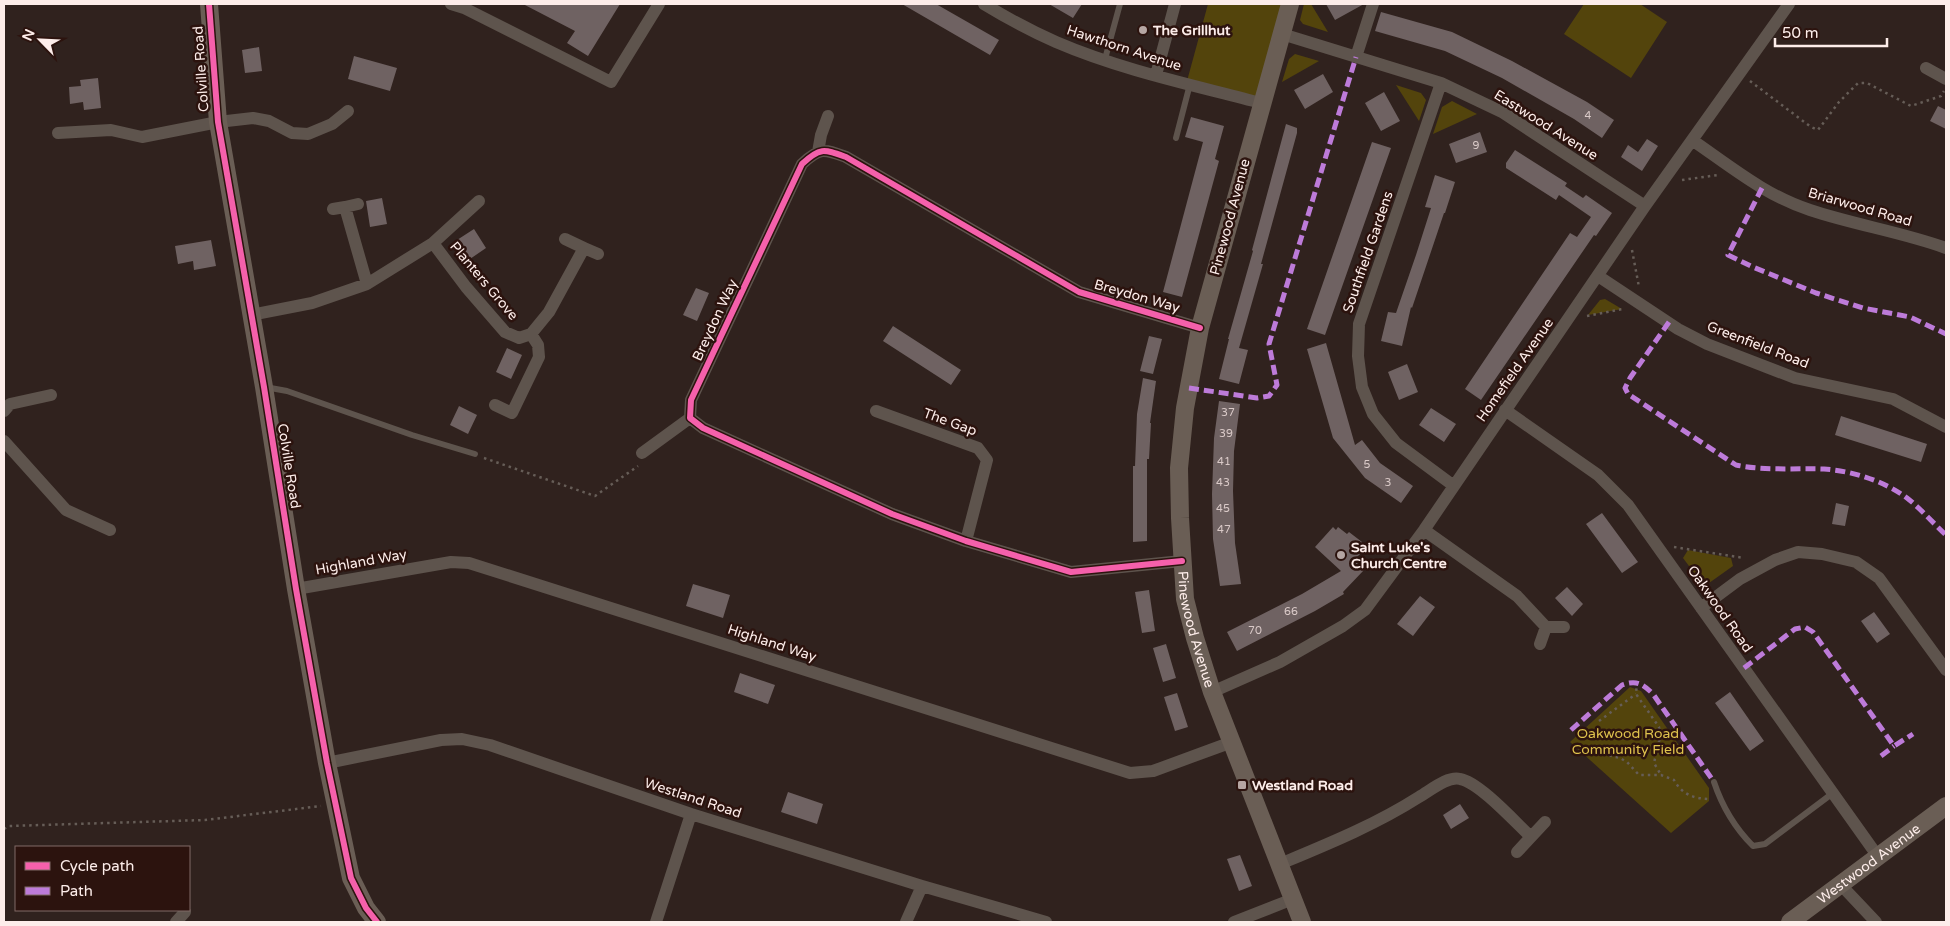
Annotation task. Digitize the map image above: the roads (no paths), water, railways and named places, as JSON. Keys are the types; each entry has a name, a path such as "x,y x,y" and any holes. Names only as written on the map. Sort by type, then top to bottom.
{"street":[{"name":"Colville Road","path":"209,4 218,122 327,763 351,878 366,908 377,922"},
{"path":"451,4 465,6 611,82 659,4"},
{"name":"Hawthorn Avenue","path":"984,4 1011,20 1056,42 1156,75 1262,103"},
{"path":"1156,75 1175,4"},
{"name":"Pinewood Avenue","path":"1290,4 1200,328 1185,408 1179,468 1185,599 1212,692 1302,922"},
{"path":"1356,57 1373,4"},
{"name":"Homefield Avenue","path":"1212,692 1280,662 1343,626 1365,610 1424,530 1645,206 1742,73 1789,4"},
{"name":"Eastwood Avenue","path":"1282,34 1441,83 1502,112 1645,206"},
{"path":"1926,68 1946,79"},
{"name":"Southfield Gardens","path":"1441,83 1359,324 1358,356 1362,387 1373,414 1396,443 1454,486"},
{"path":"58,133 111,130 142,137 218,122 253,118 269,121 292,133 308,134 332,124 348,111"},
{"path":"818,152 821,135 828,116"},
{"name":"Briarwood Road","path":"1692,140 1762,188 1784,199 1810,210 1922,239 1946,248"},
{"name":"Breydon Way","path":"690,418 691,400 802,164 812,154 827,150 846,157 1079,292 1200,328"},
{"name":"Planters Grove","path":"251,315 312,303 367,284 433,243 479,201"},
{"path":"345,207 367,284"},
{"path":"565,239 598,254"},
{"name":"Planters Grove","path":"433,243 466,287 505,332 519,338 531,334"},
{"path":"495,405 512,413 539,357 538,345 531,334 549,312 584,248"},
{"name":"Greenfield Road","path":"1598,276 1678,329 1706,344 1796,378 1893,399 1946,427"},
{"path":"4,411 10,404 51,395"},
{"name":"Oakwood Road","path":"1505,410 1598,475 1628,505 1879,858"},
{"name":"The Gap","path":"876,411 978,448 987,460 966,541"},
{"path":"641,459 690,418 703,428 892,514 966,541 1071,572 1182,562"},
{"path":"4,441 66,510 110,530"},
{"path":"1424,530 1517,596 1546,627 1564,627"},
{"path":"1700,608 1740,579 1775,560 1798,552 1822,554 1856,562 1879,578 1946,670"},
{"name":"Highland Way","path":"296,589 451,562 469,562 1130,773 1153,771 1232,742"},
{"path":"1540,644 1546,627"},
{"name":"Westland Road","path":"327,763 441,740 462,739 490,745 691,814 922,886 1046,922"},
{"path":"1280,864 1344,838 1395,812 1444,782 1459,778 1476,787 1531,837"},
{"name":"Westwood Avenue","path":"1790,922 1879,858 1946,806"},
{"path":"656,922 691,814"},
{"path":"1518,852 1544,822"},
{"path":"1841,885 1876,922"},
{"path":"906,922 922,886"},
{"path":"1234,922 1293,899"},
{"path":"176,922 185,912"}],"lane":[{"path":"1105,59 1120,4"},
{"path":"1176,138 1190,84"},
{"path":"264,387 286,390 412,435 475,454"},
{"path":"1714,782 1720,800 1743,836 1753,846 1765,844 1833,794"}],"place":[{"name":"The Grillhut","path":"1143,30"},
{"name":"Saint Luke's Church Centre","path":"1341,555"},
{"name":"Westland Road","path":"1242,785"}],"park label":[{"name":"Oakwood Road Community Field","path":"1628,742"}]}
